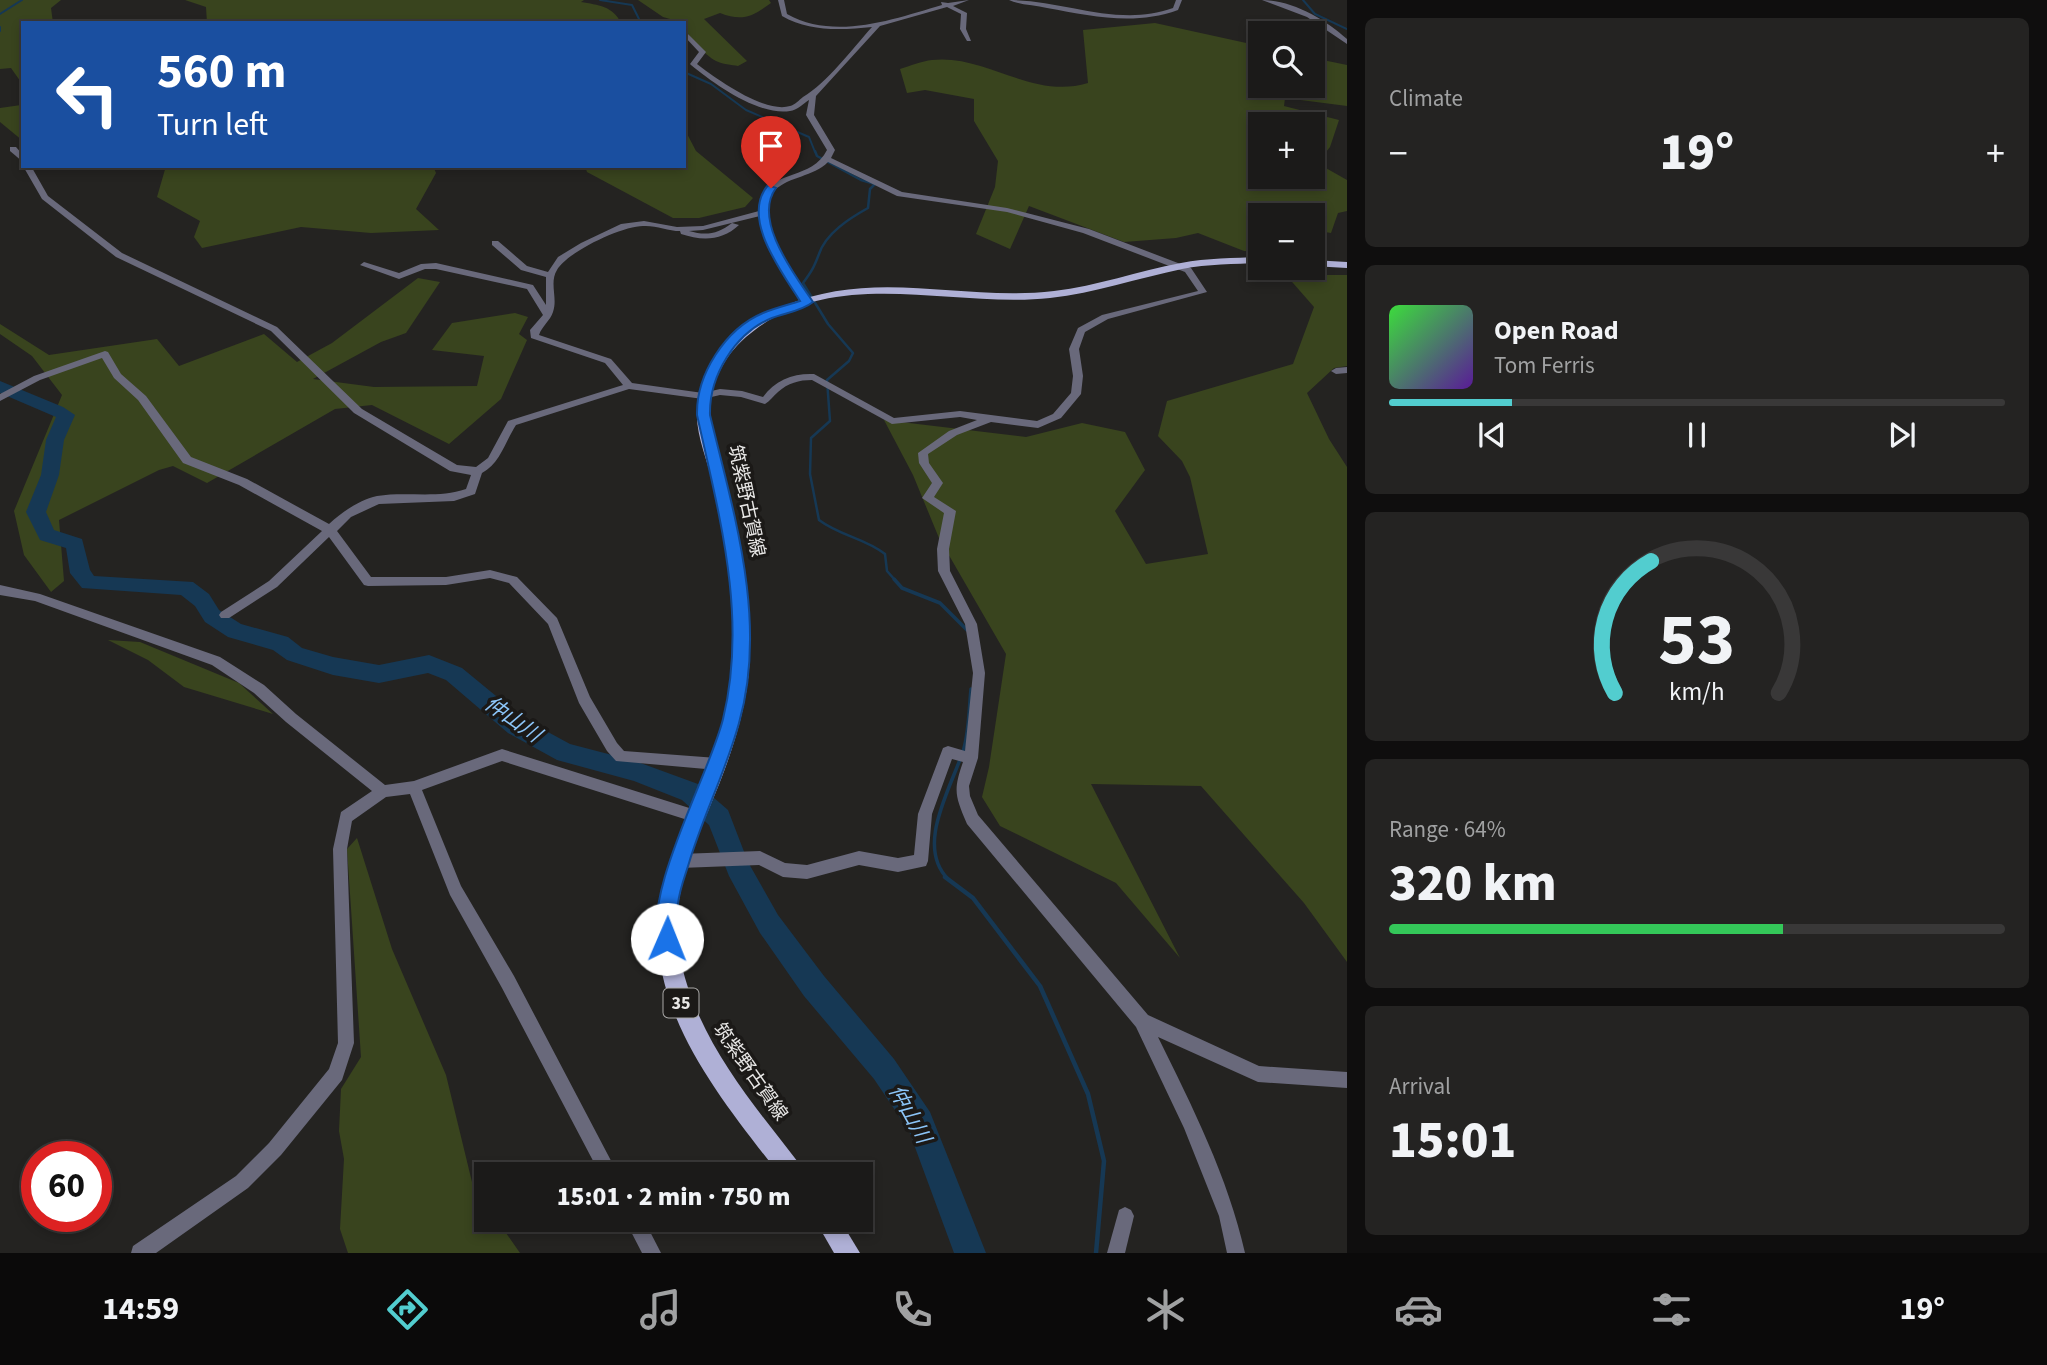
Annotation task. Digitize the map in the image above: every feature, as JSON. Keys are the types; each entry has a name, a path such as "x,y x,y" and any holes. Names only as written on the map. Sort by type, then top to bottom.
{"main road":[{"path":"703,396 707,382 729,345 750,326 766,316 807,302 855,292 891,289 994,296 1069,293 1177,267 1248,261"},
{"path":"1325,264 1347,265"},
{"name":"筑紫野古賀線","path":"703,396 703,415 730,528 742,615 740,681 715,769 680,861 668,903 667,939 674,983 690,1028 717,1074 784,1162"},
{"path":"835,1232 848,1253"}],"street":[{"path":"781,0 784,15 793,20 845,29 878,26 945,4 966,0"},
{"path":"935,0 964,13 963,29 969,40"},
{"path":"1012,0 1099,14 1141,16 1169,12 1176,9 1179,0"},
{"path":"1265,0 1289,6 1313,18 1347,42"},
{"path":"1303,4 1313,18"},
{"path":"686,34 703,52 693,64 715,82 744,97 786,109 813,96 878,26"},
{"path":"807,302 772,246 764,212 765,195 771,188 817,167 828,159 831,150 810,115 813,96"},
{"path":"13,149 21,158"},
{"path":"28,168 45,197 119,255 274,329 358,411 454,468 469,473 491,462 512,423 629,386 703,396 720,392 742,394 765,401 771,390 786,382 814,377 892,421 960,414 1038,425 1057,416 1076,394 1078,376 1074,349 1081,330 1105,317 1203,292 1188,270 1086,231 1034,216 900,194 828,159"},
{"path":"629,386 608,361 534,336 535,330 548,315 551,303 550,275 561,259 614,229 644,223 708,238 727,231 736,220 764,212"},
{"path":"495,243 524,268 550,275"},
{"path":"364,265 399,276 424,265 436,265 521,283 537,295 548,315"},
{"path":"0,398 37,378 105,354 117,376 142,398 187,460 243,482 330,530 368,582 446,581 491,574 513,580 553,621 584,699 612,747 621,757 715,769"},
{"path":"992,418 953,433 923,453 924,463 938,483 927,498 950,512 943,549 944,571 971,624 976,643 979,673 971,758 962,786 972,820 1142,1021 1191,1124 1228,1216 1236,1253"},
{"path":"225,615 264,590 347,514 377,500 454,497 471,491 477,471"},
{"path":"0,590 36,597 216,661 259,689 383,791"},
{"path":"680,861 760,858 783,870 807,872 859,858 898,865 921,861 925,814 948,752 971,758"},
{"path":"140,1253 242,1182 275,1149 336,1074 346,1043 340,894 342,828 346,817 383,791 414,787 502,755 699,811"},
{"path":"414,787 455,890 508,982 603,1162"},
{"path":"1142,1021 1258,1074 1347,1080"},
{"path":"1116,1253 1125,1216"},
{"path":"641,1232 652,1253"}],"green space":[{"path":"0,0 61,0 51,8 53,21 21,21 21,82 11,68 0,69"},
{"path":"185,0 584,0 581,2 609,10 620,21 207,21 206,7"},
{"path":"638,0 769,0 771,3 747,16 735,17 720,13 704,19 747,61 738,66 716,61 701,50 686,30 686,21 663,17"},
{"path":"1155,23 1248,43 1248,98 1285,98 1284,106 1308,112 1248,112 1248,189 1325,189 1325,168 1347,180 1347,211 1338,213 1331,233 1325,232 1325,203 1248,203 1248,251 1244,251 1198,233 1176,238 1124,242 1029,206 1010,249 976,234 995,187 998,161 974,121 974,99 925,90 907,93 900,69 928,61 952,60 1048,86 1067,87 1088,83 1083,30"},
{"path":"1325,60 1347,65 1347,106 1285,98 1325,98"},
{"path":"21,105 21,139 0,122 0,108"},
{"path":"1325,116 1339,120 1330,147 1325,153"},
{"path":"686,132 696,151 753,198 745,207 699,218 673,218 587,172 586,168 686,168"},
{"path":"165,168 434,168 436,173 416,209 439,230 371,233 301,227 202,248 194,237 200,221 157,197"},
{"path":"1325,275 1347,275 1347,366 1334,368 1307,393 1329,439 1347,467 1347,962 1304,903 1201,786 1091,784 1180,958 1116,883 1000,826 982,797 1006,654 939,538 913,475 884,420 1026,437 1082,423 1125,432 1145,470 1115,511 1146,564 1208,554 1190,477 1182,461 1158,436 1167,401 1293,364 1314,307 1290,280 1325,280"},
{"path":"418,278 440,282 406,333 381,342 313,379 374,387 477,386 484,356 432,350 452,323 515,313 528,317 519,334 527,340 501,399 449,444 372,405 335,409 207,483 173,466 159,470 59,520 64,581 51,592 24,555 14,511 62,395 32,356 0,334 0,324 49,355 157,339 179,366 264,334 297,362 332,343"},
{"path":"108,640 140,642 239,683 273,714 184,687 148,660"},
{"path":"357,838 392,949 446,1075 474,1185 474,1232 505,1232 520,1253 348,1253 340,1229 344,1159 339,1131 341,1089 361,1057 347,849"}],"waterway":[{"path":"0,14 22,0"},
{"path":"600,0 632,5 640,21"},
{"path":"1303,0 1315,14 1347,29"},
{"path":"686,73 711,84 746,110 809,137 815,152"},
{"path":"815,151 817,156 861,180 875,184 870,189 868,208 846,221 827,239 803,283 828,324 853,353 849,361 827,380 830,421 811,438 810,474 819,520 885,554 887,571 895,580"},
{"name":"仲山川","path":"0,386 66,415 55,440 50,475 36,512 47,535 75,544 80,573 89,583 186,587 202,600 212,616 235,631 280,643 295,654 333,666 379,674 429,664 454,674 516,726 565,753 635,771 690,792 719,818 738,868 769,924 814,986 884,1069 920,1122 970,1253"},
{"path":"894,579 902,588 940,603 967,630"},
{"path":"948,879 938,865 935,832 964,748 971,689"},
{"path":"945,877 973,898 1040,986 1088,1094 1104,1161 1096,1253"}],"route":[{"path":"667,939 668,903 680,861 714,775 731,722 740,681 742,615 730,528 703,415 703,396 707,382 729,345 750,326 766,316 807,302 792,282 772,246 764,212 765,195 771,188"}]}
